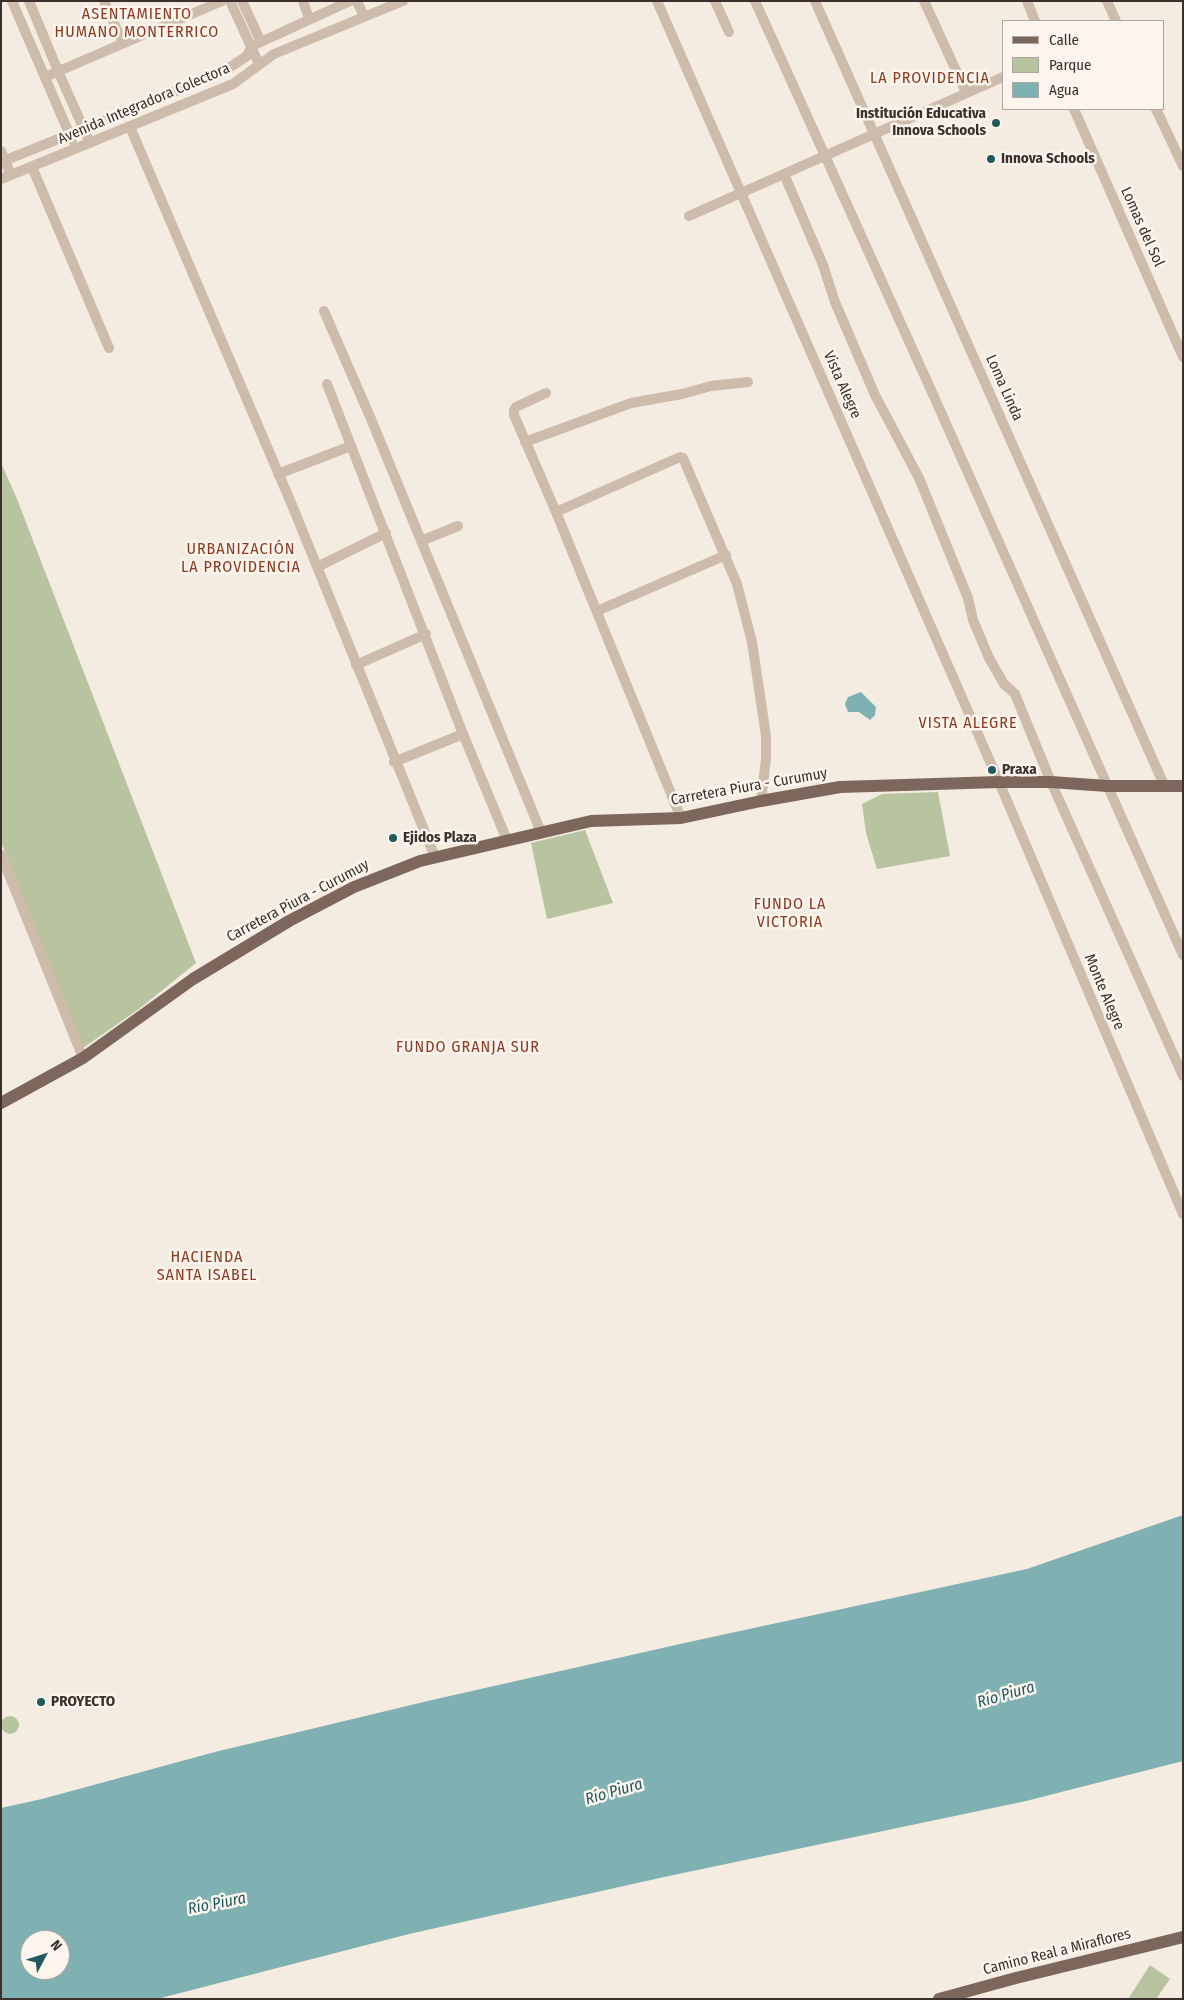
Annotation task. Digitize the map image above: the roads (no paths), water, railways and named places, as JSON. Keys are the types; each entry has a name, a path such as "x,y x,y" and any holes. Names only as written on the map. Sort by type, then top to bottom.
{"main road":[{"name":"Carretera Piura - Curumuy","path":"1,1103 83,1058 193,980 289,921 362,883 435,857 591,821 681,818 761,801 840,788 999,782 1051,782 1107,786 1183,786"},
{"name":"Camino Real a Miraflores","path":"940,1999 1016,1978 1183,1937"}],"street":[{"path":"12,1 76,149"},
{"path":"29,1 90,143"},
{"path":"104,1 123,43"},
{"path":"45,77 222,1"},
{"path":"230,1 256,44"},
{"path":"242,1 253,27 260,64"},
{"name":"Avenida Integradora Colectora","path":"3,158 70,135 232,66 247,56 256,44 350,1"},
{"path":"357,1 364,17"},
{"name":"Vista Alegre","path":"657,1 999,782"},
{"path":"715,1 729,32"},
{"path":"754,1 931,390 1183,955"},
{"name":"Loma Linda","path":"815,1 1165,787"},
{"path":"924,1 966,92"},
{"path":"1027,1 1035,20"},
{"path":"1106,1 1116,20"},
{"name":"Avenida Integradora Colectora","path":"1,179 233,84 274,54 400,2"},
{"path":"304,4 309,19"},
{"path":"689,216 1002,77"},
{"name":"Lomas del Sol","path":"1074,110 1183,357"},
{"path":"1156,110 1183,166"},
{"path":"130,127 317,567 394,762 435,857"},
{"path":"3,158 12,175"},
{"path":"32,167 109,348"},
{"path":"784,174 823,265 835,302 875,394 919,478 968,598 973,620 989,658 1004,684 1015,694 1051,782 1183,1076"},
{"path":"324,311 541,832"},
{"path":"525,442 631,403 682,394 711,386 748,382"},
{"path":"327,384 507,840"},
{"path":"546,393 522,403 514,410 525,442 556,512 681,818"},
{"path":"278,474 351,446"},
{"path":"556,512 671,461 683,458 726,555 737,584 748,625 759,682 766,736 766,759 761,801"},
{"path":"421,541 458,526"},
{"path":"317,567 386,533"},
{"path":"597,611 726,555"},
{"path":"356,665 426,634"},
{"path":"394,762 464,734"},
{"name":"Monte Alegre","path":"999,782 1183,1214"},
{"path":"1,855 5,874 83,1058"}],"water":[{"path":"861,692 876,707 875,715 870,720 859,712 848,712 845,704 848,697"},
{"name":"Río Piura","path":"1183,1515 1183,1761 1026,1801 664,1877 409,1934 157,1999 1,1999 1,1808 42,1799 215,1752 432,1700 1027,1569"}],"place":[{"name":"Institución Educativa Innova Schools","path":"996,123"},
{"name":"Innova Schools","path":"991,159"},
{"name":"Praxa","path":"992,770"},
{"name":"Ejidos Plaza","path":"393,838"},
{"name":"PROYECTO","path":"41,1702"}],"district":[{"name":"ASENTAMIENTO HUMANO MONTERRICO","path":"137,24"},
{"name":"LA PROVIDENCIA","path":"930,79"},
{"name":"URBANIZACIÓN LA PROVIDENCIA","path":"241,559"},
{"name":"VISTA ALEGRE","path":"968,724"},
{"name":"FUNDO LA VICTORIA","path":"790,914"},
{"name":"FUNDO GRANJA SUR","path":"468,1048"},
{"name":"HACIENDA SANTA ISABEL","path":"207,1267"}]}
